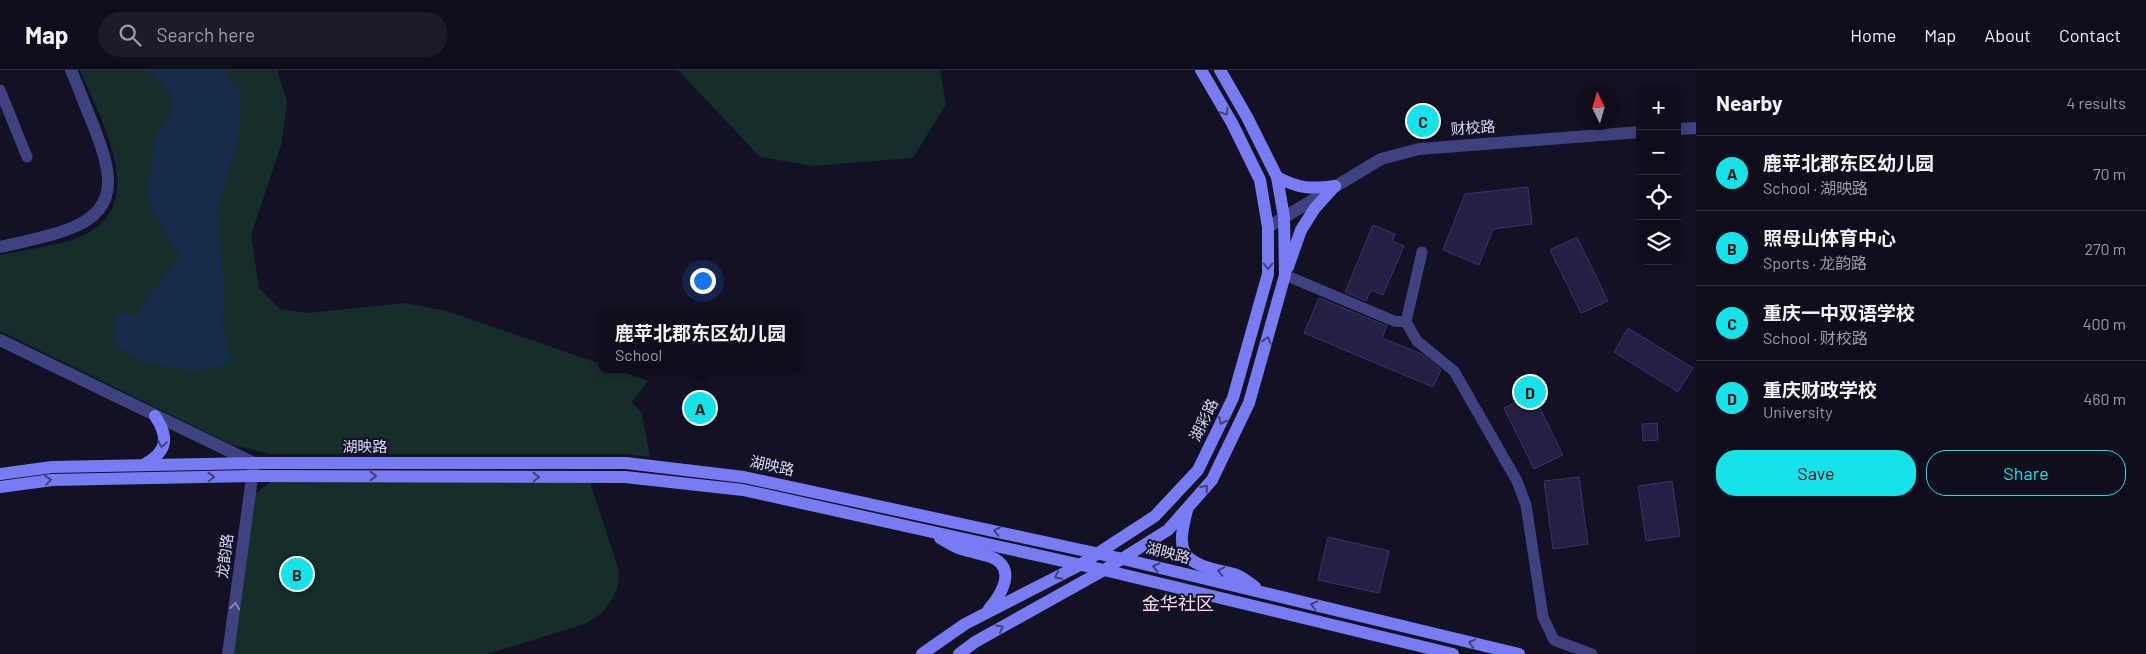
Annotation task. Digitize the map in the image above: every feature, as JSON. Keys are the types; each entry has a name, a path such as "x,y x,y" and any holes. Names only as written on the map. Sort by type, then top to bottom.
{"main road":[{"name":"湖彩路","path":"922,654 965,624 1100,554 1155,516 1198,470 1236,388 1268,274 1268,227 1260,180 1232,123 1201,70"},
{"path":"1220,70 1247,117 1277,177 1284,217 1285,275"},
{"path":"1277,177 1294,186 1314,188 1336,186"},
{"path":"959,654 976,642 1123,559 1168,530 1212,480 1249,403 1285,275 1300,230 1315,208 1336,186"},
{"path":"143,465 159,456 164,445 164,429 155,416"},
{"name":"湖映路","path":"0,474 52,467 254,463 626,463 744,477 1123,559 1519,654"},
{"name":"湖映路","path":"0,486 52,480 252,476 625,477 743,490 1104,570 1453,654"},
{"path":"1189,506 1181,533 1182,545 1187,558 1198,566 1238,575 1264,592"},
{"path":"927,531 958,548 993,558 1002,566 1006,581 1002,593 984,614"}],"street":[{"path":"0,247 74,228 92,217 103,205 109,187 108,167 71,70"},
{"path":"0,90 27,157"},
{"path":"1681,129 1696,128"},
{"name":"财校路","path":"1268,227 1381,159 1419,149 1636,132"},
{"path":"1422,252 1406,322 1417,341 1454,371 1517,481 1526,505 1543,617 1554,640 1592,654"},
{"path":"1285,275 1321,288 1394,321 1406,322"},
{"path":"0,340 254,463"},
{"name":"龙韵路","path":"228,654 254,463"}],"green space":[{"path":"80,70 277,70 287,102 282,142 251,235 259,288 280,309 309,313 404,303 447,311 598,363 598,373 626,373 648,381 632,402 642,414 650,457 624,454 271,454 232,445 0,331 0,255 54,245 82,236 103,222 114,204 117,183 115,160 99,112"},
{"path":"678,70 940,70 946,104 913,158 813,166 760,157"},
{"path":"272,481 590,483 619,571 618,586 602,613 587,623 488,654 233,654 255,494"}],"water":[{"path":"148,70 228,70 229,80 241,93 239,134 217,212 224,287 222,325 230,354 229,361 224,365 195,372 137,360 114,341 115,315 136,315 180,256 147,198 155,136 172,113 172,94"}],"building":[{"path":"1528,187 1532,224 1493,229 1479,265 1443,250 1465,194"},
{"path":"1373,225 1395,234 1392,241 1404,246 1383,295 1371,290 1366,301 1345,292"},
{"path":"1577,237 1608,301 1581,313 1550,250"},
{"path":"1319,298 1387,326 1382,338 1422,354 1441,370 1433,387 1304,333"},
{"path":"1628,328 1693,368 1678,392 1614,352"},
{"path":"1533,394 1563,455 1534,469 1504,408"},
{"path":"1657,423 1658,440 1643,441 1642,424"},
{"path":"1579,477 1588,544 1553,549 1544,481"},
{"path":"1672,481 1680,536 1646,541 1638,486"},
{"path":"1328,537 1389,551 1379,593 1318,580"}],"place":[{"name":"重庆一中双语学校","path":"1423,121"},
{"name":"重庆财政学校","path":"1530,392"},
{"name":"鹿苹北郡东区幼儿园","path":"700,408"},
{"name":"照母山体育中心","path":"297,574"}],"district":[{"name":"金华社区","path":"1178,604"}]}
